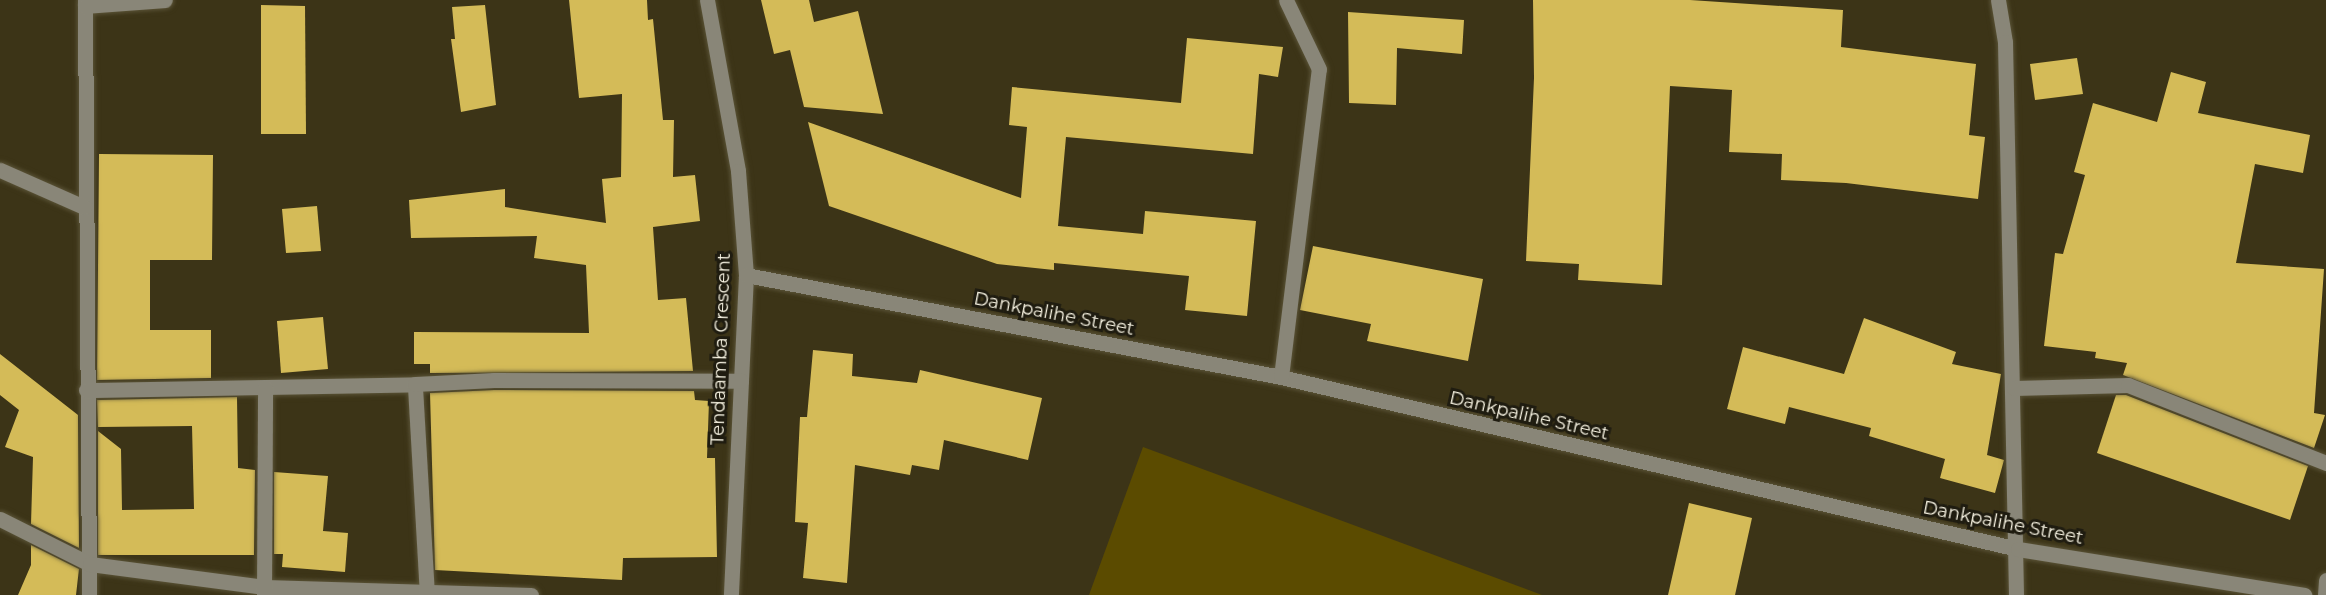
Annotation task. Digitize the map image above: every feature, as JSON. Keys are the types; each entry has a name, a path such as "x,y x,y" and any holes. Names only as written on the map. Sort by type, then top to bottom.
{"street":[{"path":"89,595 84,207 85,3 165,0"},
{"name":"Tendaamba Crescent","path":"706,0 738,171 746,274 731,595"},
{"path":"1281,377 1319,69 1286,0"},
{"path":"1998,0 2005,42 2018,549 2016,595"},
{"path":"0,170 84,207"},
{"name":"Dankpalihe Street","path":"746,274 1281,377 2018,549 2304,595"},
{"path":"86,390 416,384 494,380 741,381"},
{"path":"416,384 427,593"},
{"path":"2014,388 2128,385 2326,464"},
{"path":"264,591 266,387"},
{"path":"0,519 90,564 264,591 531,595"},
{"path":"2325,595 2326,580"}],"shaded area":[{"path":"1143,447 1542,595 1089,595"}],"building":[{"path":"569,0 647,0 648,20 653,19 663,120 674,120 673,177 695,175 700,221 653,227 658,300 686,298 693,371 430,373 430,364 414,364 414,332 589,333 586,265 534,258 537,236 411,238 409,200 505,189 505,207 606,223 602,179 621,177 622,94 579,98"},
{"path":"761,0 809,0 814,22 858,11 883,114 804,107 790,50 774,54"},
{"path":"1533,0 1690,0 1843,10 1841,47 1976,64 1969,135 1985,137 1978,199 1846,183 1781,180 1782,154 1729,152 1732,90 1670,86 1662,285 1578,280 1579,264 1526,261 1534,78"},
{"path":"261,5 305,6 306,134 261,134"},
{"path":"485,5 496,105 461,112 451,39 455,39 452,7"},
{"path":"1348,12 1464,20 1462,54 1397,48 1396,105 1349,103"},
{"path":"1187,38 1283,47 1278,77 1259,74 1253,154 1066,137 1058,226 1143,234 1145,211 1256,221 1247,316 1185,310 1189,276 1054,263 1054,270 997,264 829,206 808,122 1021,198 1027,127 1009,125 1012,87 1181,103"},
{"path":"2077,58 2083,94 2035,100 2030,64"},
{"path":"2171,72 2206,82 2198,113 2310,135 2303,173 2255,164 2236,263 2324,269 2314,413 2325,415 2314,448 2123,375 2127,363 2095,358 2096,352 2044,346 2055,253 2063,254 2085,175 2074,172 2093,103 2157,122"},
{"path":"99,154 213,155 212,260 150,260 150,330 211,330 211,378 97,380"},
{"path":"317,206 321,251 286,253 282,209"},
{"path":"1313,246 1483,279 1468,361 1367,341 1371,324 1300,310"},
{"path":"323,317 328,369 281,373 277,321"},
{"path":"1864,318 1956,352 1952,364 2001,374 1987,455 2004,460 1995,493 1940,478 1945,459 1869,436 1871,428 1789,407 1785,424 1727,409 1743,347 1844,374"},
{"path":"813,350 853,354 852,376 917,383 920,370 1042,398 1028,460 944,440 939,470 912,465 910,475 855,465 847,583 803,578 808,523 795,522 800,417 807,417"},
{"path":"0,354 78,415 79,548 31,524 33,457 5,447 19,410 0,395"},
{"path":"494,390 694,391 695,400 709,401 707,458 715,458 717,557 623,558 622,580 435,570 430,393"},
{"path":"2116,395 2126,395 2308,466 2290,520 2097,453"},
{"path":"237,397 238,468 255,470 254,555 98,555 98,431 121,449 122,510 194,509 192,426 98,427 97,400"},
{"path":"274,472 328,476 323,531 348,533 345,572 282,567 283,554 274,554"},
{"path":"1689,503 1752,518 1735,595 1668,595"},
{"path":"31,545 79,569 76,595 18,595 31,565"}]}
